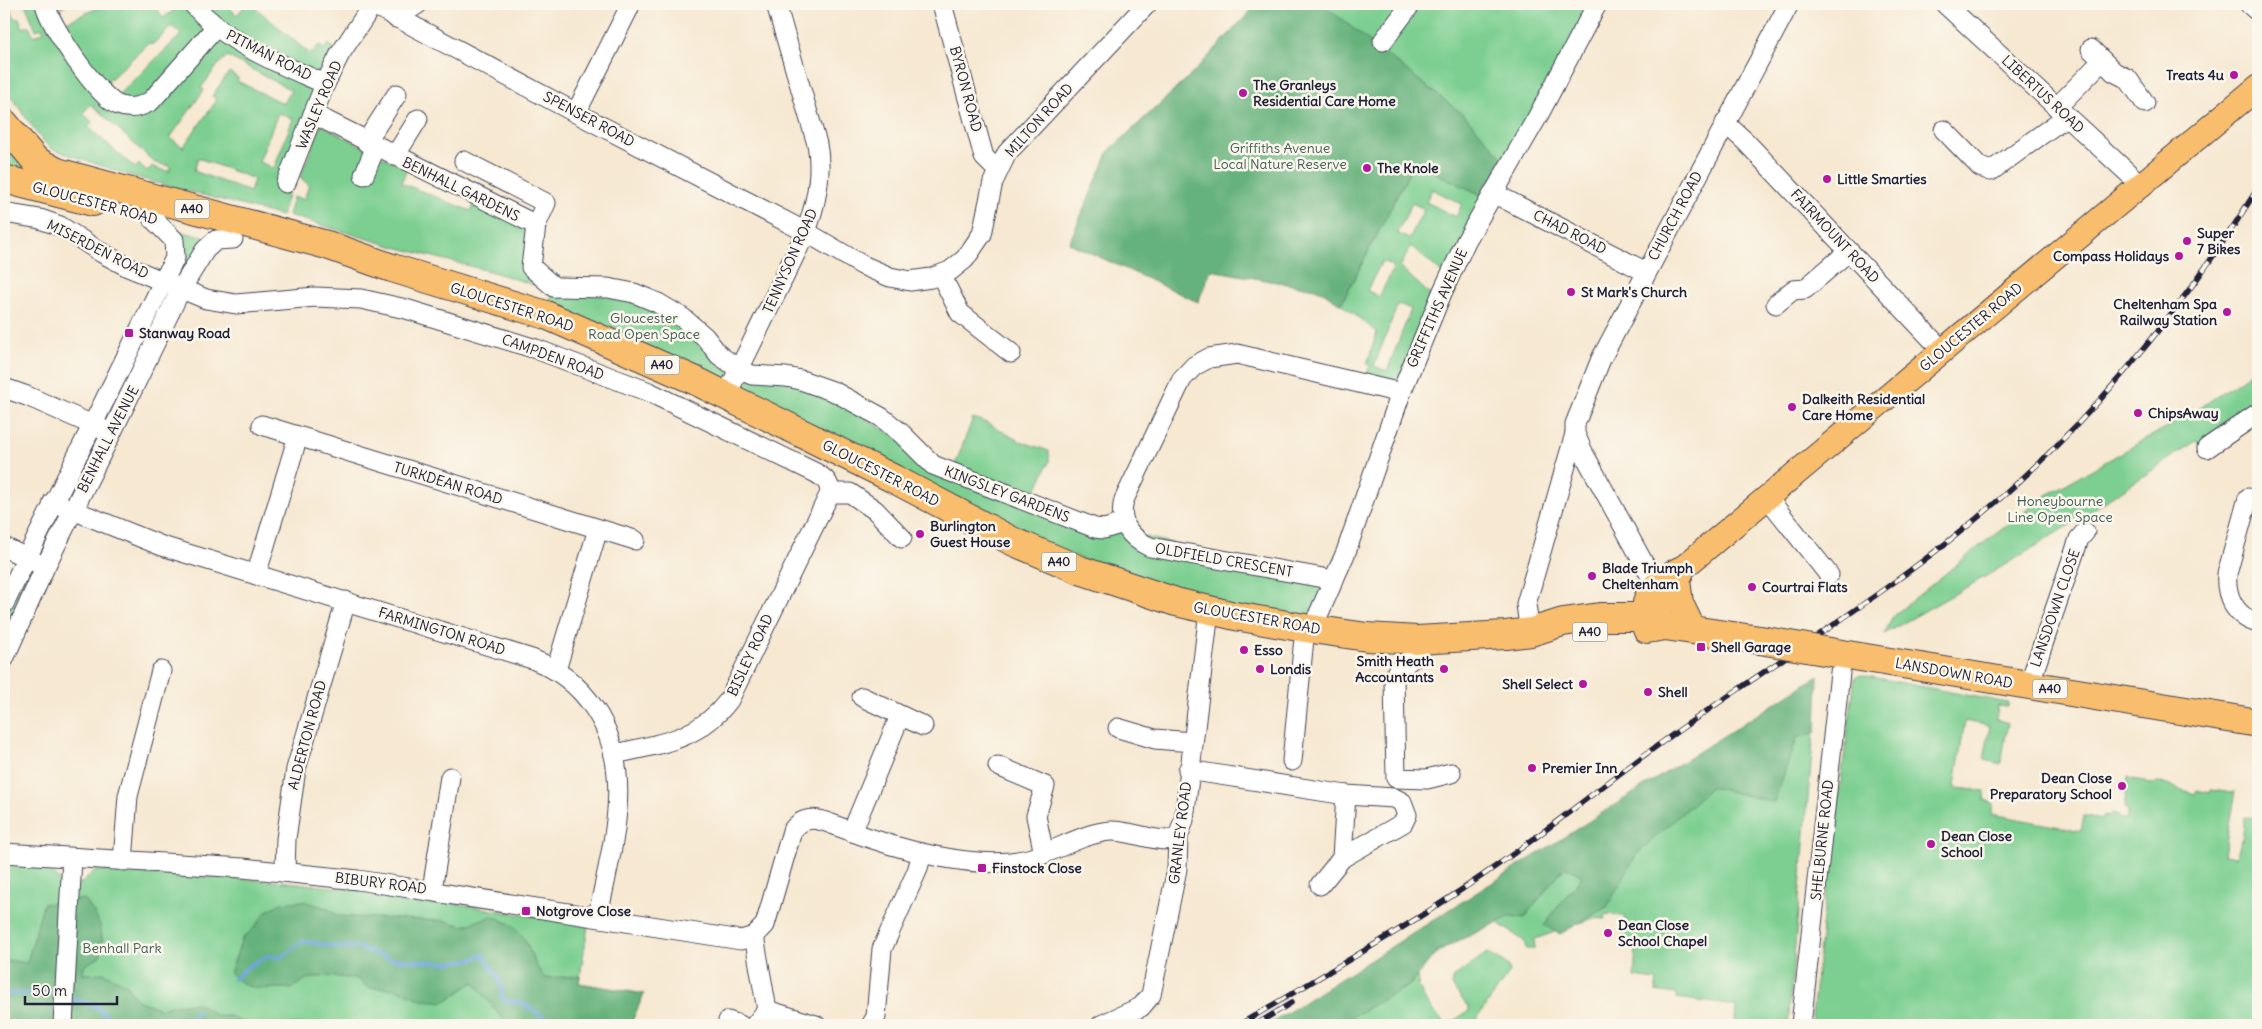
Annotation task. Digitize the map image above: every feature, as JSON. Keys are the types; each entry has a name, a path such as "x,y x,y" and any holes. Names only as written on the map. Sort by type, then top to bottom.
{"highway":[{"name":"GLOUCESTER ROAD","path":"4,123 35,160 57,172 327,245 392,268 546,316 624,348 726,396 919,492 986,529 1046,556 1114,583 1209,610 1367,637 1417,640 1459,639 1534,631 1563,622 1600,617 1635,617 1653,614"},
{"name":"GLOUCESTER ROAD","path":"4,179 321,261 392,268"},
{"name":"GLOUCESTER ROAD","path":"1534,631 1566,635 1653,614"},
{"name":"LANSDOWN ROAD","path":"1653,614 1694,630 2258,723"}],"main road":[{"name":"GLOUCESTER ROAD","path":"1653,614 1663,596 1681,573 1767,497 2258,87"},
{"name":"GLOUCESTER ROAD","path":"1653,614 1668,574 1681,573"},
{"path":"1681,573 1681,603 1694,630"}],"street":[{"path":"45,4 58,32 85,71 108,99 125,107 139,106 151,101 216,27"},
{"name":"PITMAN ROAD","path":"193,4 216,27 243,44 325,84"},
{"name":"SPENSER ROAD","path":"372,4 576,113 806,232"},
{"name":"WASLEY ROAD","path":"286,183 325,84 338,58 372,4"},
{"path":"396,18 418,4"},
{"name":"TENNYSON ROAD","path":"726,396 806,232 816,199 819,156 776,4"},
{"name":"BYRON ROAD","path":"942,4 984,157 998,170"},
{"name":"MILTON ROAD","path":"806,232 862,265 890,278 916,280 941,275 958,265 978,243 985,225 989,194 998,170 1011,148 1147,4"},
{"path":"1383,41 1411,4"},
{"name":"GRIFFITHS AVENUE","path":"1292,761 1309,628 1346,552 1401,393 1449,279 1493,193 1538,116 1596,4"},
{"name":"CHURCH ROAD","path":"1534,631 1528,619 1526,604 1575,434 1575,424 1586,395 1612,337 1789,4"},
{"name":"LIBERTUS ROAD","path":"1945,4 2141,185"},
{"path":"2249,4 2258,12"},
{"path":"576,113 629,8"},
{"path":"1944,130 1980,167 1991,170 2062,111 2097,55 2114,72 2128,80 2145,103"},
{"path":"364,175 371,144 397,94"},
{"name":"BENHALL GARDENS","path":"313,114 536,226 531,267 554,287"},
{"path":"395,156 418,119"},
{"name":"FAIRMOUNT ROAD","path":"1725,123 1746,142 1942,351"},
{"path":"464,161 546,203 536,226"},
{"name":"CHAD ROAD","path":"1493,193 1646,272"},
{"name":"MISERDEN ROAD","path":"4,213 40,219 60,226 102,253 162,281"},
{"name":"BENHALL AVENUE","path":"4,604 175,258 174,240 152,218"},
{"name":"BENHALL AVENUE","path":"4,659 45,566 112,434 181,289 205,250 216,240 233,239"},
{"path":"1776,304 1793,290 1805,288 1849,251"},
{"path":"941,275 960,313 1011,353"},
{"name":"CAMPDEN ROAD","path":"162,281 206,300 236,304 315,297 360,299 406,309 536,349 649,392 816,473 826,480 830,487 830,493"},
{"path":"546,316 554,287"},
{"name":"KINGSLEY GARDENS","path":"554,287 608,288 634,293 658,302 683,318 705,338 718,355 740,370 752,375 801,380 854,401 891,425 933,465 1095,528 1104,529 1124,523"},
{"path":"1124,523 1122,512 1124,500 1182,379 1194,366 1209,358 1237,354 1401,393"},
{"path":"4,388 27,396 112,434"},
{"path":"2207,448 2258,413"},
{"name":"TURKDEAN ROAD","path":"262,425 635,540"},
{"path":"1575,434 1640,560 1653,614"},
{"path":"256,575 298,436"},
{"path":"830,493 850,493 875,510 902,538"},
{"name":"BISLEY ROAD","path":"614,754 683,737 708,723 723,708 729,700 830,493"},
{"path":"1767,497 1829,575"},
{"path":"2248,498 2226,574 2226,583 2230,600 2235,608 2246,619 2258,623"},
{"name":"FARMINGTON ROAD","path":"53,502 162,546 532,659 556,670 575,685 588,700 604,726 614,754 618,777 618,800 598,916"},
{"name":"OLDFIELD CRESCENT","path":"1124,523 1136,539 1150,547 1334,580"},
{"path":"556,670 598,529"},
{"name":"LANSDOWN CLOSE","path":"2029,685 2079,539 2086,532"},
{"path":"4,547 45,566"},
{"name":"ALDERTON ROAD","path":"285,872 290,809 298,760 346,601"},
{"name":"GRANLEY ROAD","path":"1101,1025 1141,1007 1151,995 1177,869 1178,837 1184,820 1188,770 1209,610"},
{"path":"1417,640 1415,656 1397,671 1394,679 1396,778 1427,779 1451,773"},
{"name":"SHELBURNE ROAD","path":"1801,1025 1839,654"},
{"path":"124,861 128,796 161,671"},
{"path":"862,697 924,726"},
{"path":"852,832 900,716"},
{"path":"1118,728 1155,739 1192,742"},
{"path":"998,766 1045,786 1036,816 1044,854"},
{"path":"1188,770 1346,795 1398,800 1405,806 1407,814 1400,825 1342,858 1320,885"},
{"path":"432,890 450,777"},
{"path":"1342,858 1346,795"},
{"path":"755,1025 767,1010 754,936 761,930 768,919 792,831 795,826 806,819 816,818 895,847 922,854 1001,863 1021,861 1092,835 1109,831 1130,832 1164,840 1178,837"},
{"name":"BIBURY ROAD","path":"4,853 285,872 432,890 736,940 754,936"},
{"path":"871,1025 876,1018 882,949 917,872 922,854"},
{"path":"63,1025 72,858"},
{"path":"767,1010 816,1025"}],"green space":[{"path":"4,4 9,4 15,19 19,18 23,28 29,26 34,36 44,32 42,28 36,30 25,4 68,4 59,8 66,22 107,4 154,4 163,18 173,11 168,4 227,4 237,15 246,4 251,4 310,54 319,45 324,49 329,44 340,54 286,183 288,195 282,216 135,177 52,149 42,140 4,87","holes":["172,26 181,35 118,95 106,83 149,43 152,45","227,56 291,90 284,104 237,81 238,78 229,72 212,96 217,100 183,147 170,138 204,90 201,88","91,104 155,163 170,166 170,171 152,166 147,171 139,164 135,168 88,127 92,122 83,113","278,113 293,119 274,168 259,162","198,158 254,179 250,192 194,171"]},
{"name":"Griffiths Avenue Local Nature Reserve","path":"1257,4 1322,4 1466,117 1510,166 1490,199 1414,163 1341,304 1320,290 1211,270 1198,302 1069,243 1109,151 1194,72"},
{"path":"1322,4 1597,4 1510,166"},
{"path":"321,125 407,169 401,183 471,211 475,202 529,226 547,289 493,272 395,247 288,215 293,197 304,199 309,185 300,177"},
{"path":"4,144 21,164 42,176 4,169"},
{"path":"1414,162 1490,199 1449,279 1411,246 1400,267 1438,302 1401,393 1364,384 1370,365 1367,364 1377,332 1341,304","holes":["1432,189 1462,204 1456,217 1426,202","1412,203 1424,209 1409,239 1397,233","1382,261 1394,267 1379,297 1367,290","1398,304 1411,309 1387,371 1374,366"]},
{"path":"174,230 208,238 179,278 174,278"},
{"name":"Gloucester Road Open Space","path":"554,287 634,293 719,355 801,380 953,470 973,418 987,423 1020,441 1049,451 1049,462 1030,503 1131,534 1334,580 1312,629 1176,602 546,315"},
{"name":"Honeybourne Line Open Space","path":"2258,368 2258,413 2207,448 2196,441 2070,525 1995,571 1884,634 1894,615 1981,545 2050,493 2194,412"},
{"path":"28,566 37,570 4,641 4,622"},
{"path":"1861,675 2008,703 2008,707 1998,706 1996,719 2008,723 2001,764 1984,760 1990,726 1965,721 1955,785 1956,788 1985,791 1984,800 1993,803 1992,814 2081,831 2084,816 2104,819 2104,816 2111,817 2112,813 2119,815 2118,818 2126,819 2128,809 2124,808 2128,776 2130,779 2145,781 2147,784 2161,783 2195,794 2197,790 2210,793 2211,790 2233,793 2235,791 2224,855 2236,857 2240,840 2242,840 2245,817 2258,818 2258,1025 1811,1025 1827,883 1855,678"},
{"path":"1818,676 1816,732 1797,738 1774,802 1711,787 1636,855 1607,907 1560,934 1544,925 1582,876 1565,866 1524,918 1511,916 1437,951 1410,985 1337,1025 1268,1025"},
{"path":"1816,707 1788,1025 1754,1025 1735,1021 1736,1006 1676,998 1676,994 1655,991 1657,980 1634,977 1636,948 1622,947 1625,916 1606,914 1605,919 1594,918 1535,939 1534,949 1526,949 1524,941 1492,919 1417,966 1418,984 1425,999 1434,1013 1447,1025 1308,1025 1452,942"},
{"name":"Benhall Park","path":"4,863 50,869 60,881 82,883 95,870 289,882 417,897 588,926 579,983 644,994 630,1025 4,1025"},
{"path":"84,899 100,926 102,947 100,956 84,966 83,974 104,973 126,984 137,1000 161,1009 174,1005 198,1003 217,1016 231,1016 245,1025 4,1025 4,960 27,963 43,904"},
{"path":"303,901 327,908 338,916 446,921 463,926 492,916 505,921 521,934 545,978 580,976 579,983 644,994 630,1025 507,1025 474,982 444,1002 422,1000 396,989 369,988 358,979 327,976 306,979 292,989 252,987 237,980 230,973 242,939 253,929 267,911 281,903"},
{"path":"1487,953 1508,965 1510,972 1477,1018 1479,1025 1447,1025 1470,1010 1451,984 1453,977"}],"waterway":[{"path":"234,979 249,966 267,956 281,957 303,941 337,947 358,947 391,959 447,963 473,959 484,955 499,978 502,997 506,1001 520,1002 556,1025"},
{"path":"4,994 59,993"},
{"path":"70,997 97,1007 116,1025"},
{"path":"182,1025 198,1012"}],"railway":[{"path":"1239,1025 1374,945 1474,881 1719,702 1885,589 1965,528 2040,462 2075,427 2142,351 2203,271 2258,188"},
{"path":"1255,1025 1291,1003"}],"place":[{"name":"Treats 4u","path":"2234,75"},
{"name":"The Granleys Residential Care Home","path":"1243,93"},
{"name":"The Knole","path":"1367,168"},
{"name":"Little Smarties","path":"1827,179"},
{"name":"Super 7 Bikes","path":"2187,241"},
{"name":"Compass Holidays","path":"2179,256"},
{"name":"St Mark's Church","path":"1571,292"},
{"name":"Cheltenham Spa Railway Station","path":"2227,312"},
{"name":"Stanway Road","path":"129,333"},
{"name":"Dalkeith Residential Care Home","path":"1792,407"},
{"name":"ChipsAway","path":"2138,413"},
{"name":"Burlington Guest House","path":"920,534"},
{"name":"Blade Triumph Cheltenham","path":"1592,576"},
{"name":"Courtrai Flats","path":"1752,587"},
{"name":"Shell Garage","path":"1701,647"},
{"name":"Esso","path":"1244,650"},
{"name":"Londis","path":"1260,669"},
{"name":"Smith Heath Accountants","path":"1444,669"},
{"name":"Shell Select","path":"1583,684"},
{"name":"Shell","path":"1648,692"},
{"name":"Premier Inn","path":"1532,768"},
{"name":"Dean Close Preparatory School","path":"2122,786"},
{"name":"Dean Close School","path":"1931,844"},
{"name":"Finstock Close","path":"982,868"},
{"name":"Notgrove Close","path":"526,911"},
{"name":"Dean Close School Chapel","path":"1608,933"}]}
